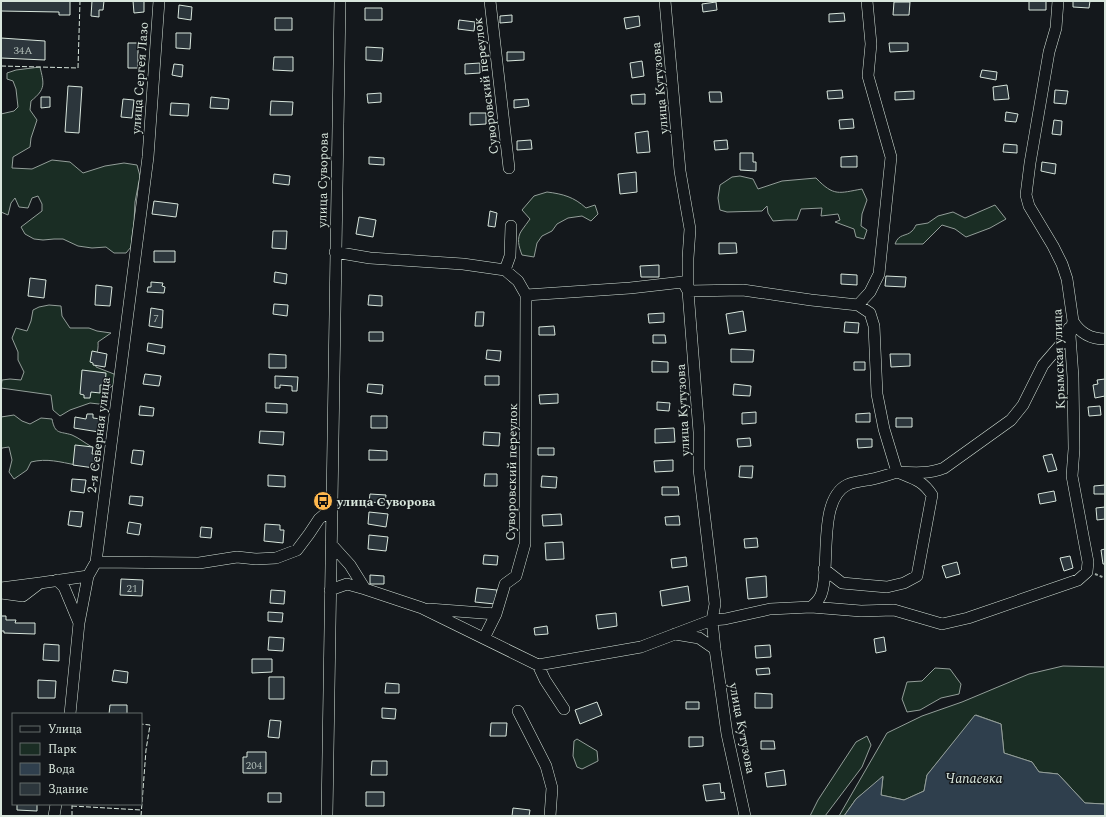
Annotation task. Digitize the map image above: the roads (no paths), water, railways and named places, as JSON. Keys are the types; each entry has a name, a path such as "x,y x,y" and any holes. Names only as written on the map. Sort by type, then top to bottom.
{"street":[{"name":"улица Сергея Лазо","path":"148,157 159,1"},
{"name":"улица Суворова","path":"327,816 340,1"},
{"name":"Суворовский переулок","path":"490,1 509,168"},
{"name":"улица Кутузова","path":"665,1 680,171 690,229 688,291 699,432 699,469 715,604 712,620 727,734 745,816"},
{"path":"858,305 870,292 879,274 891,157 868,76 871,44 867,1"},
{"name":"Крымская улица","path":"811,607 861,611 894,610 942,624 968,618 1078,580 1087,572 1088,562 1072,476 1074,449 1073,377 1070,336 1073,321 1067,279 1062,264 1029,206 1026,195 1031,156 1049,52 1056,28 1058,1"},
{"name":"2-я Северная улица","path":"70,713 79,623 88,576 96,562 148,157"},
{"path":"505,270 510,256 511,226"},
{"path":"335,252 370,258 463,264 505,270 518,281 526,295 630,288 683,282 688,291 743,290 858,305 870,313 874,326 877,394 884,429 898,472 917,480 925,486 932,496 917,576 904,583 887,587 864,586 842,583 824,569"},
{"name":"Суворовский переулок","path":"484,638 496,614 505,584 516,576 525,544 526,295"},
{"path":"1073,321 1077,328 1084,333 1098,339 1105,339"},
{"path":"330,590 347,584 422,608 538,665 641,647 712,620 770,610 811,607 817,602 821,595 828,522 834,500 839,490 847,484 898,472 935,472 944,468 1011,420 1024,405 1043,365 1063,342 1073,321"},
{"path":"96,562 199,563 238,557 256,559 276,558 297,550 319,519 331,508"},
{"path":"331,544 350,565 365,589"},
{"path":"1,588 88,576"},
{"path":"57,580 64,587 79,623"},
{"path":"1,593 23,596 40,583"},
{"path":"422,608 496,614"},
{"path":"675,634 699,638 715,649"},
{"path":"538,665 545,680 564,709"},
{"path":"518,711 546,766 552,788 550,816"},
{"path":"54,816 56,805"}],"water":[{"name":"Чапаевка","path":"975,715 1001,724 1004,753 1032,762 1039,772 1058,774 1085,803 1105,804 1105,816 844,816 856,799 883,776 881,795 904,800 924,791 927,775"}],"place":[{"name":"улица Суворова","path":"323,501"}]}
